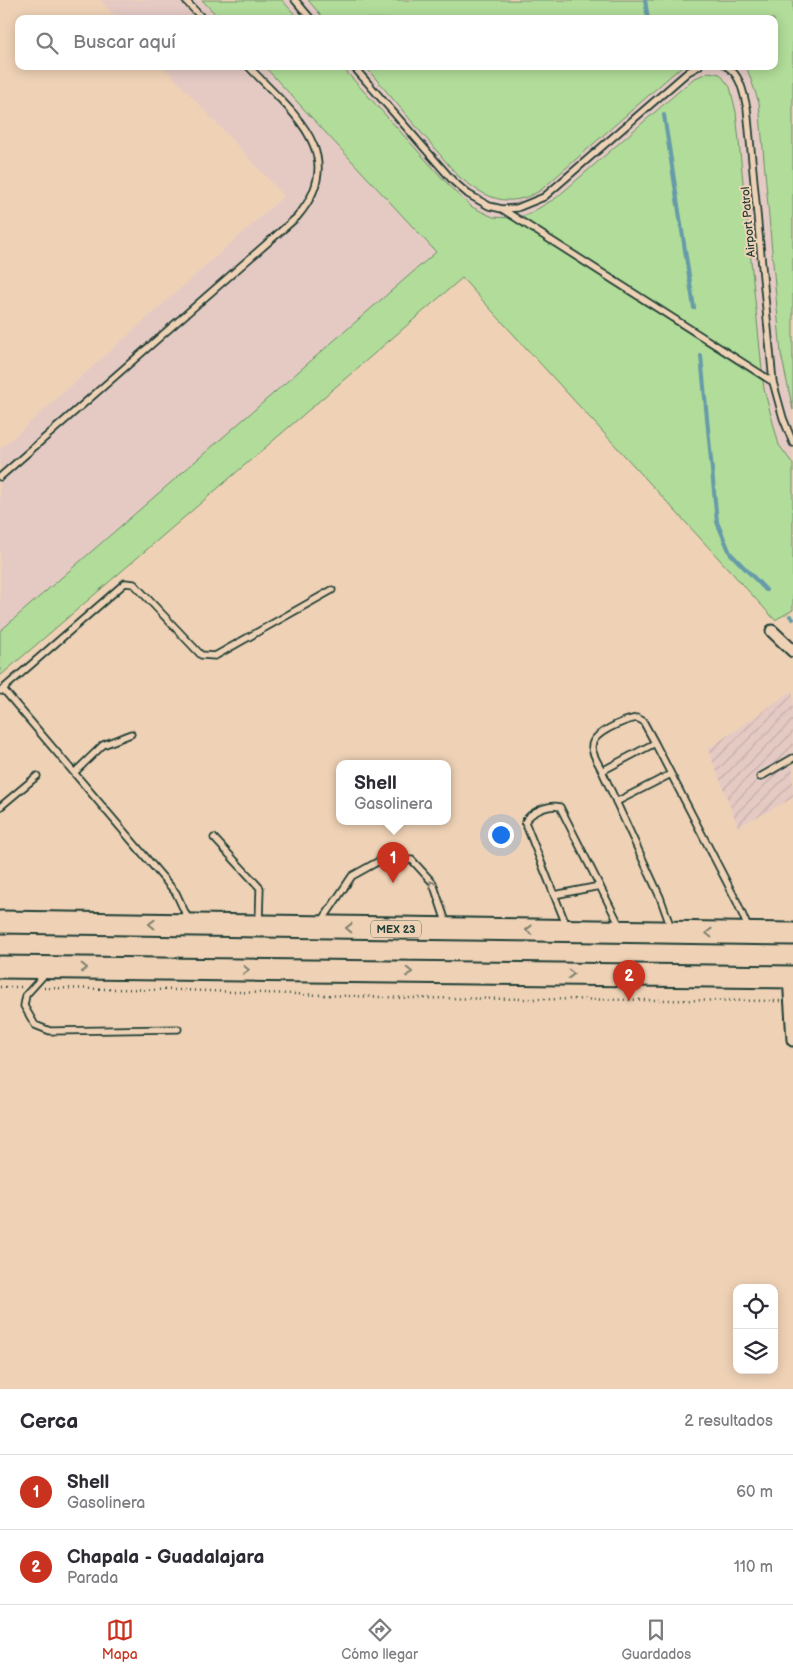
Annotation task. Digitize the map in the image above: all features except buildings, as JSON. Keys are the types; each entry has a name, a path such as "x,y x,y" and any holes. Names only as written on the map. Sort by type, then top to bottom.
{"highway":[{"name":"MEX 23","path":"0,922 793,934"},
{"path":"0,967 791,977"}],"street":[{"path":"772,631 793,651"},
{"path":"791,977 790,1001 793,1040"}],"lane":[{"path":"185,0 199,15"},
{"path":"295,0 308,15"},
{"path":"0,478 297,217 309,203 318,181 317,152 306,128 252,70"},
{"path":"356,70 453,181 476,200 502,209 774,382"},
{"path":"502,209 517,208 544,197 692,70"},
{"name":"Airport Patrol","path":"731,70 736,74 742,87 747,108 774,382 783,418 793,444"},
{"path":"191,925 176,893 74,772 1,691 125,583 134,584 201,655 207,657 215,656 332,590"},
{"path":"673,933 660,897 592,748 594,740 600,733 637,718 643,721 655,743 737,902 751,934"},
{"path":"74,772 103,744 131,734"},
{"path":"602,771 655,743"},
{"path":"760,777 793,758"},
{"path":"616,802 671,774"},
{"path":"0,808 37,776"},
{"path":"569,931 525,822 528,816 553,805 560,807 623,932"},
{"path":"214,838 260,888 259,926"},
{"path":"318,927 352,876 379,861 412,860 434,883 448,929"},
{"path":"554,895 600,886"},
{"path":"52,967 26,995 24,1006 35,1025 50,1031 178,1029"}],"path":[{"path":"0,987 179,990 410,998 790,1001"}],"shaded area":[{"path":"100,0 793,0 793,610 775,620 462,278 0,676 0,449 284,196 167,70 778,70 778,15 114,15"},
{"path":"793,690 793,798 738,827 708,749"}],"green space":[{"path":"202,0 282,0 295,15 216,15"},
{"path":"308,0 793,0 793,410 781,354 759,103 747,70 778,70 778,15 321,15"},
{"path":"268,70 345,70 455,192 472,207 493,217 512,218 527,215 556,198 693,79 709,72 720,74 730,87 736,112 764,389 779,445 793,464 793,610 775,620 462,278 0,676 0,631 436,252"},
{"path":"368,70 677,70 541,190 529,196 508,200 498,199 478,190 458,176"}],"waterway":[{"path":"645,0 647,15"},
{"path":"664,115 694,308"},
{"path":"701,356 717,522 730,553 766,590"},
{"path":"790,616 793,619"}],"place":[{"name":"Shell","path":"393,883"},
{"name":"Chapala - Guadalajara","path":"629,1001"}]}
